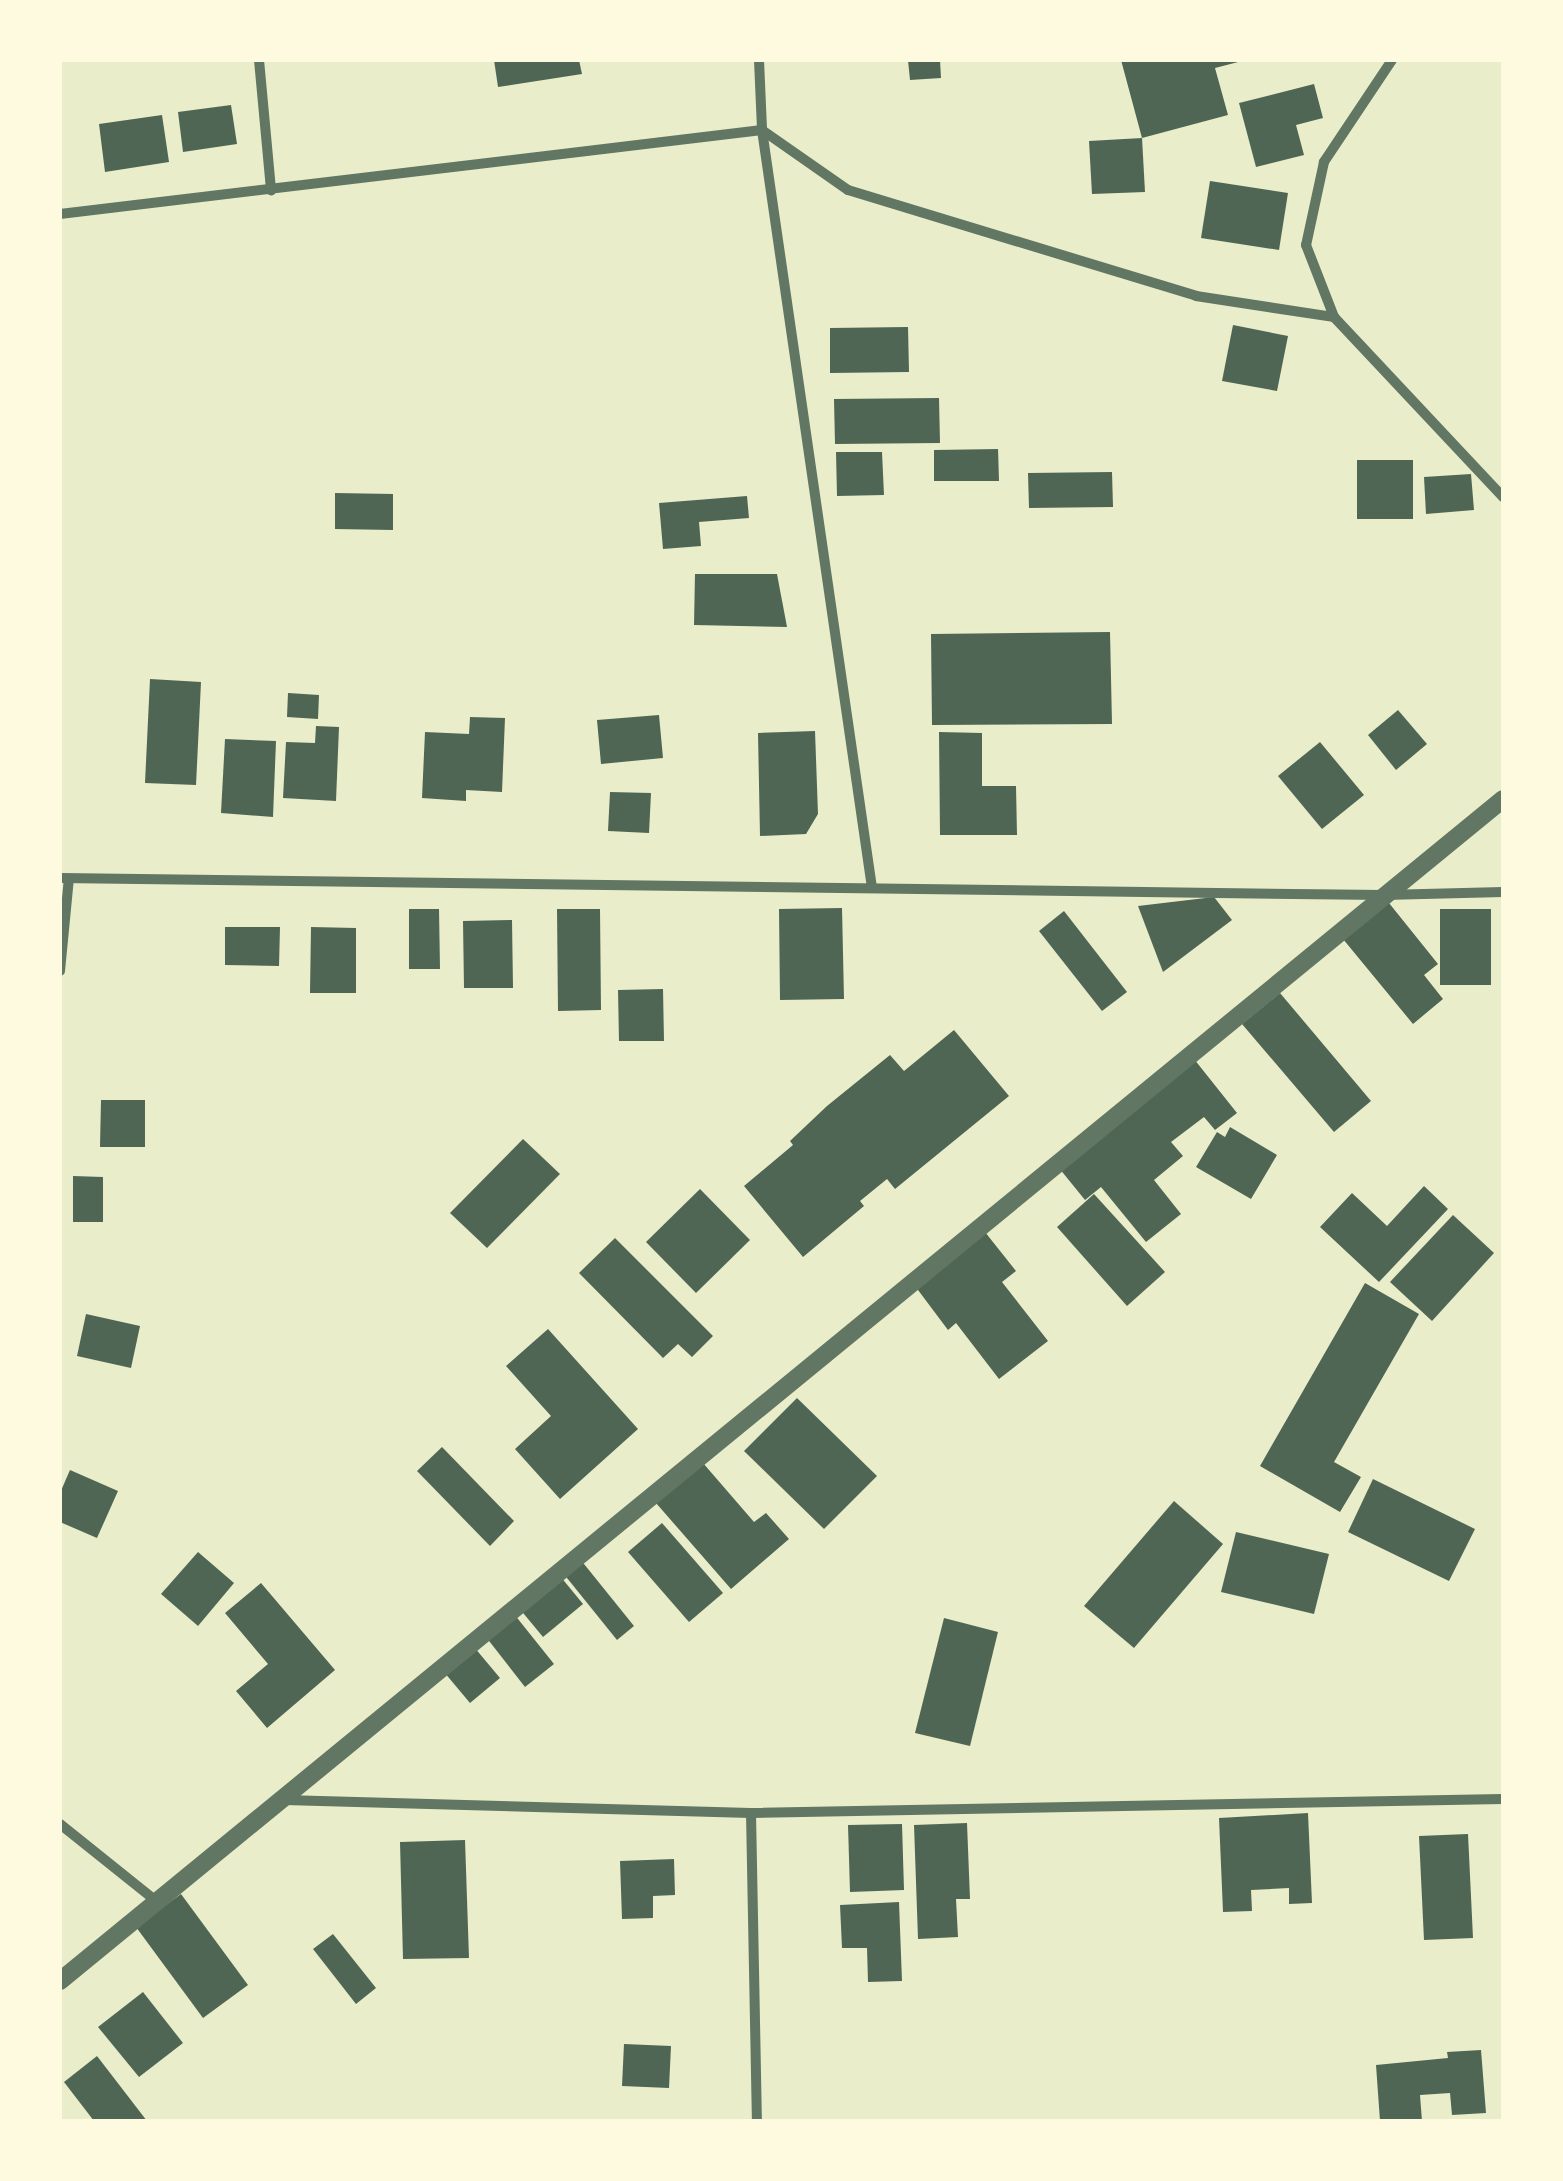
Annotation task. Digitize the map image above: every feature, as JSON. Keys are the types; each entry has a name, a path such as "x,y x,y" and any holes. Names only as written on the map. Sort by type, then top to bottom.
{"street":[{"path":"258,60 271,190"},
{"path":"759,60 762,130 872,888"},
{"path":"1392,60 1324,162 1306,245 1334,317 1503,497"},
{"path":"60,214 762,130 848,190 1196,296 1334,317"},
{"path":"60,1981 1503,799"},
{"path":"60,970 64,878 1384,895 1503,892"},
{"path":"282,1800 752,1813 1503,1799"},
{"path":"752,1813 757,2121"},
{"path":"60,1824 156,1901"}],"building":[{"path":"494,60 579,60 582,74 498,87"},
{"path":"908,60 940,60 941,78 910,80"},
{"path":"1121,60 1242,61 1215,68 1228,115 1142,138"},
{"path":"1314,84 1323,118 1296,125 1304,155 1256,167 1239,103"},
{"path":"231,105 237,144 183,152 178,112"},
{"path":"162,115 169,162 105,172 99,124"},
{"path":"1142,138 1145,192 1092,194 1089,141"},
{"path":"1210,181 1288,193 1279,250 1201,238"},
{"path":"1233,325 1288,336 1277,391 1222,381"},
{"path":"908,327 909,372 830,373 830,328"},
{"path":"939,398 940,443 835,444 834,399"},
{"path":"998,449 999,481 934,481 934,450"},
{"path":"836,452 882,452 884,495 837,496"},
{"path":"1357,460 1413,460 1413,519 1357,519"},
{"path":"1112,472 1113,507 1029,508 1028,473"},
{"path":"1471,474 1474,510 1426,514 1424,477"},
{"path":"335,493 393,494 393,530 335,529"},
{"path":"747,496 749,518 699,522 701,546 663,549 659,503"},
{"path":"695,574 777,574 787,627 694,625"},
{"path":"1110,632 1112,724 932,725 931,634"},
{"path":"150,679 201,682 196,785 145,783"},
{"path":"288,693 319,695 318,719 287,717"},
{"path":"1398,710 1427,744 1396,770 1368,735"},
{"path":"659,715 663,758 601,764 597,720"},
{"path":"470,717 505,718 502,792 466,790 466,801 422,798 425,732 469,734"},
{"path":"316,726 339,727 336,801 283,798 286,742 315,743"},
{"path":"815,731 818,814 806,834 760,836 758,733"},
{"path":"939,732 982,733 982,786 1016,786 1017,835 940,835"},
{"path":"225,739 276,741 273,817 221,813"},
{"path":"1320,742 1364,795 1322,829 1278,776"},
{"path":"610,792 651,793 649,833 608,831"},
{"path":"1214,897 1232,920 1163,972 1138,906"},
{"path":"1389,903 1438,964 1424,975 1443,999 1413,1024 1343,939"},
{"path":"842,908 844,999 780,1000 779,909"},
{"path":"409,909 439,909 440,969 409,969"},
{"path":"557,909 600,909 601,1010 558,1011"},
{"path":"1440,909 1491,909 1491,985 1440,985"},
{"path":"1064,911 1127,992 1102,1011 1039,931"},
{"path":"512,920 513,988 464,988 463,921"},
{"path":"225,927 280,927 279,966 225,965"},
{"path":"311,927 356,928 356,993 310,993"},
{"path":"663,989 664,1041 619,1041 618,990"},
{"path":"1280,993 1371,1101 1334,1132 1242,1024"},
{"path":"954,1030 1009,1096 895,1189 887,1179 860,1201 864,1206 803,1257 744,1186 793,1145 790,1141 827,1106 890,1055 904,1071"},
{"path":"1194,1059 1237,1113 1215,1130 1204,1117 1171,1142 1183,1156 1154,1180 1181,1214 1146,1242 1101,1187 1085,1200 1059,1168"},
{"path":"101,1100 145,1100 145,1147 100,1147"},
{"path":"1230,1127 1277,1155 1251,1199 1196,1167 1217,1132 1225,1137"},
{"path":"523,1139 560,1174 487,1248 450,1213"},
{"path":"73,1176 103,1177 103,1222 73,1222"},
{"path":"1424,1186 1448,1209 1379,1282 1320,1227 1352,1193 1387,1226"},
{"path":"700,1189 750,1240 696,1293 646,1242"},
{"path":"1094,1194 1165,1272 1127,1306 1057,1227"},
{"path":"1453,1215 1494,1253 1432,1321 1390,1282"},
{"path":"985,1232 1016,1271 1002,1282 1048,1341 999,1379 956,1323 948,1330 915,1286"},
{"path":"615,1238 713,1336 692,1357 678,1344 663,1358 579,1273"},
{"path":"1365,1283 1419,1314 1334,1462 1361,1477 1340,1512 1260,1466"},
{"path":"86,1314 140,1326 131,1368 77,1356"},
{"path":"548,1329 638,1429 560,1499 515,1449 551,1416 506,1366"},
{"path":"797,1398 877,1476 824,1529 744,1451"},
{"path":"442,1447 514,1521 490,1546 417,1471"},
{"path":"703,1463 754,1522 766,1513 789,1539 731,1589 656,1503"},
{"path":"70,1470 118,1491 97,1538 60,1522 60,1493"},
{"path":"1373,1479 1475,1529 1449,1581 1348,1532"},
{"path":"1174,1501 1223,1544 1134,1648 1084,1606"},
{"path":"662,1523 723,1593 689,1622 628,1552"},
{"path":"1236,1532 1329,1554 1314,1614 1221,1592"},
{"path":"198,1552 234,1583 198,1626 161,1594"},
{"path":"580,1559 634,1626 617,1640 563,1573"},
{"path":"560,1576 583,1604 543,1637 519,1608"},
{"path":"261,1583 335,1670 267,1728 236,1691 268,1664 225,1613"},
{"path":"514,1614 554,1664 525,1687 486,1637"},
{"path":"944,1618 998,1632 970,1746 915,1733"},
{"path":"474,1647 500,1678 470,1703 444,1672"},
{"path":"1308,1813 1312,1903 1289,1904 1289,1888 1251,1890 1252,1911 1223,1912 1219,1818"},
{"path":"967,1823 970,1899 956,1899 958,1937 918,1939 914,1825"},
{"path":"902,1824 904,1890 850,1892 848,1825"},
{"path":"1468,1834 1473,1938 1424,1940 1419,1836"},
{"path":"465,1840 469,1958 403,1959 400,1842"},
{"path":"674,1859 675,1895 653,1896 653,1918 622,1919 620,1861"},
{"path":"181,1894 248,1985 203,2018 136,1927"},
{"path":"899,1902 902,1981 868,1982 867,1948 842,1948 840,1905"},
{"path":"333,1934 376,1988 356,2004 313,1949"},
{"path":"143,1992 183,2043 139,2077 98,2027"},
{"path":"624,2044 671,2046 669,2088 622,2086"},
{"path":"1481,2050 1486,2113 1452,2115 1450,2093 1420,2095 1422,2121 1380,2121 1376,2065 1448,2058 1447,2052"},
{"path":"97,2056 147,2121 94,2121 64,2082"}]}
